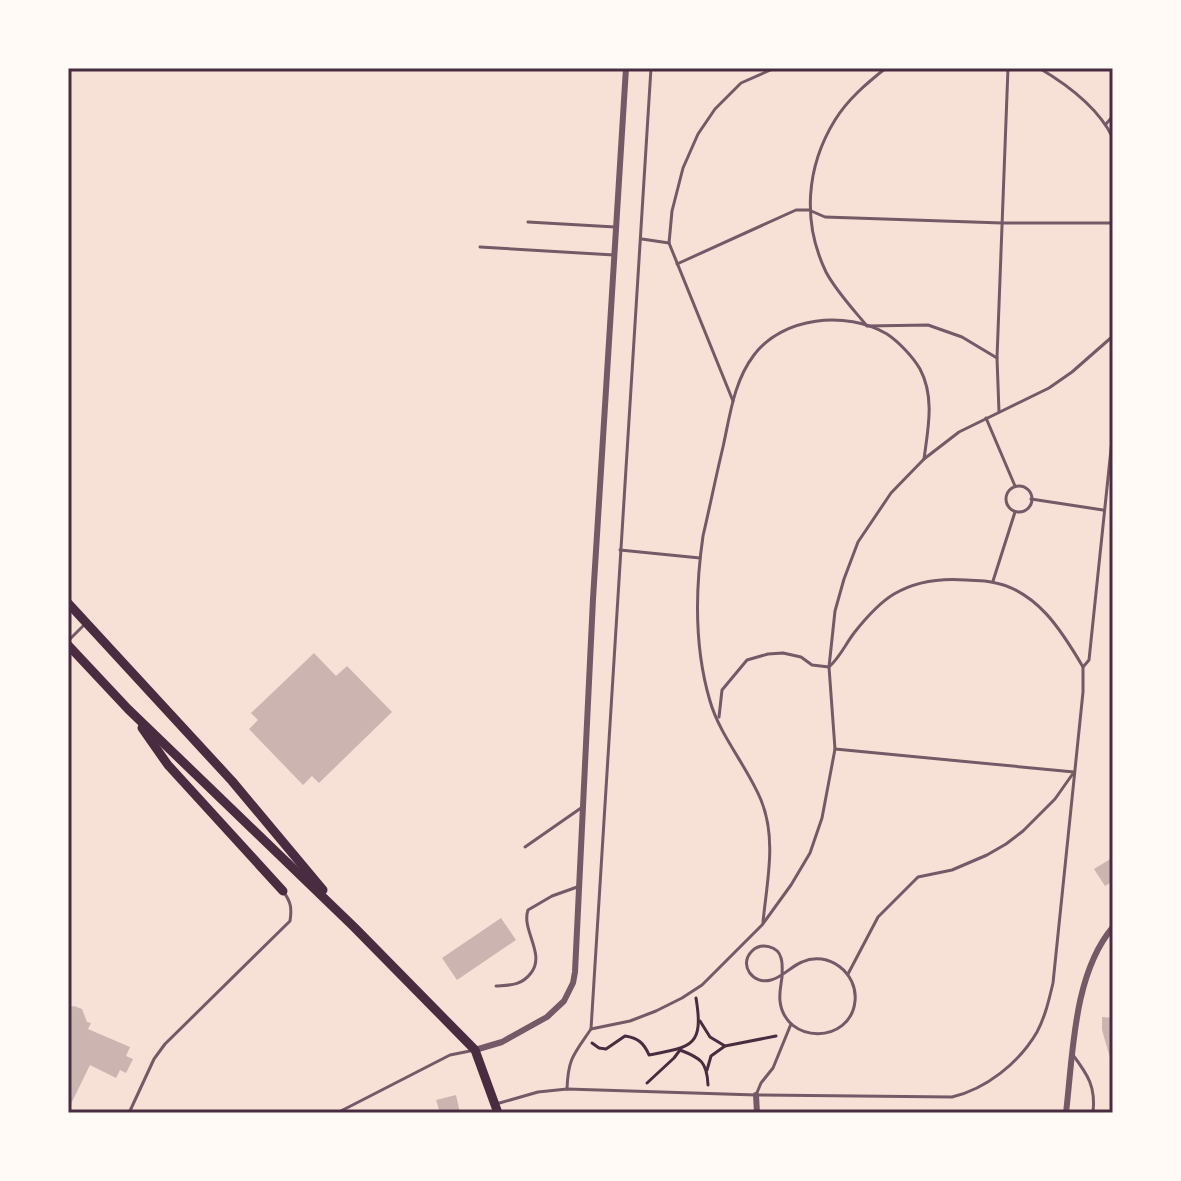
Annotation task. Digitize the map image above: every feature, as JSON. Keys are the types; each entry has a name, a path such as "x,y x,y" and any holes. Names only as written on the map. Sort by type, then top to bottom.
{"main road":[{"path":"68,603 232,781 354,927"},
{"path":"68,643 128,709 354,927 475,1050 497,1108"},
{"path":"128,709 168,765 283,891"}],"street":[{"path":"475,1050 502,1042 547,1017 564,1001 575,972 593,599 626,68"},
{"path":"1066,1113 1077,1016 1100,945 1113,927"},
{"path":"756,1095 757,1113"}],"lane":[{"path":"567,1089 567,1072 572,1056 591,1029 651,68"},
{"path":"733,401 669,243 672,211 683,168 698,134 715,109 741,83 775,68"},
{"path":"867,326 827,274 814,243 810,194 820,149 836,118 860,89 886,68"},
{"path":"999,412 997,358 1008,68"},
{"path":"1039,68 1079,95 1106,124 1113,138"},
{"path":"1106,124 1113,116"},
{"path":"677,264 796,210 809,210 825,217 1113,223"},
{"path":"528,222 615,227"},
{"path":"642,239 669,243"},
{"path":"480,247 614,255"},
{"path":"762,925 770,876 770,840 762,801 711,704 701,663 697,626 703,536 738,383 765,341 788,329 813,321 840,320 887,334 920,370 927,391 930,410 924,459"},
{"path":"867,326 928,325 962,337 997,358"},
{"path":"591,1029 630,1021 656,1011 702,985 762,925 810,853 822,818 835,749 829,667 835,611 858,542 891,493 924,459 959,432 1049,388 1113,336"},
{"path":"986,418 1015,486"},
{"path":"1083,667 1089,660 1113,430"},
{"path":"1015,486 1028,490 1031,499 1028,509 1022,512 1009,509 1006,503 1009,490 1015,486"},
{"path":"1031,499 1104,510"},
{"path":"992,582 1015,512"},
{"path":"620,550 700,558"},
{"path":"497,1108 538,1092 567,1089 952,1097 969,1093 988,1082 1021,1052 1036,1033 1053,983 1083,667 1060,629 1034,603 1021,593 992,582 945,578 919,584 894,594 874,611 854,632 839,658 829,667 812,665 801,657 783,653 747,660 722,690 719,721"},
{"path":"68,643 87,623"},
{"path":"835,749 1074,772"},
{"path":"848,974 878,917 918,877 952,870 1006,844 1055,799 1074,772"},
{"path":"525,847 584,806"},
{"path":"496,986 522,982 534,969 537,959 526,917 528,910 552,896 580,886"},
{"path":"129,1113 154,1059 165,1044 290,921 291,902 283,891"},
{"path":"746,941 751,952"},
{"path":"782,977 763,982 755,979 746,967 751,952 765,946 779,953 782,961 782,977 780,1002 791,1024 802,1031 814,1035 826,1034 838,1029 854,1010 854,985 839,965 815,959 803,962 782,977"},
{"path":"756,1095 773,1068 791,1024"},
{"path":"337,1113 450,1055 475,1050"},
{"path":"1073,1054 1087,1074 1095,1096 1093,1113"}],"path":[{"path":"639,1091 692,1040 699,1027 694,990"},
{"path":"699,1020 710,1037 725,1046"},
{"path":"709,1093 707,1070 711,1056 725,1046 788,1035"},
{"path":"585,1038 606,1049 620,1038 633,1037 640,1041 649,1055 680,1050 692,1055 707,1070"}],"building":[{"path":"314,653 336,676 347,666 392,712 319,783 312,776 303,785 249,729 258,720 251,713"},
{"path":"1112,858 1113,881 1105,886 1094,869"},
{"path":"501,918 516,940 457,980 442,958"},
{"path":"74,1006 82,1009 87,1022 91,1023 88,1029 130,1047 126,1056 133,1059 126,1073 120,1070 116,1078 90,1065 68,1110 68,1008"},
{"path":"1102,1017 1113,1018 1113,1068 1102,1030"},
{"path":"456,1095 460,1113 440,1113 436,1100"}]}
